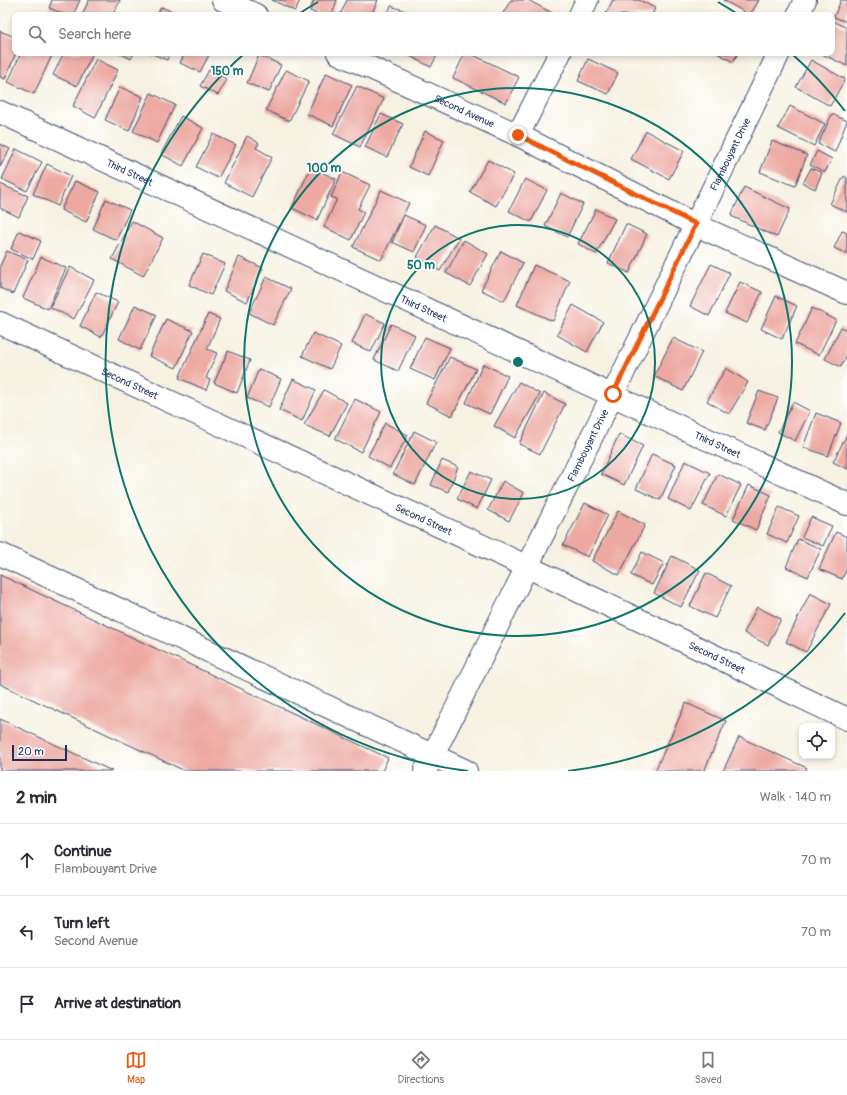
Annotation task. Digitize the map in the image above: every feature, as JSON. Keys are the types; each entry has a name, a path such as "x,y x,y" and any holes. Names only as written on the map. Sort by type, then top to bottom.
{"street":[{"path":"223,0 249,12"},
{"path":"581,12 587,0"},
{"path":"799,12 805,0"},
{"name":"Second Avenue","path":"345,56 518,135 696,224 847,293"},
{"path":"518,135 558,56"},
{"name":"Flambouyant Drive","path":"429,763 528,567 778,56"},
{"name":"Third Street","path":"0,112 613,394 847,504"},
{"name":"Second Street","path":"0,323 528,567 847,719"},
{"path":"0,554 429,763 466,771"}],"building":[{"path":"52,0 80,0 74,12 59,12 49,8"},
{"path":"89,0 120,0 114,12 83,12"},
{"path":"272,0 300,0 295,11"},
{"path":"314,0 337,0 333,12 310,11"},
{"path":"347,0 378,0 372,12 341,12"},
{"path":"511,0 528,0 550,12 504,12"},
{"path":"613,0 639,0 655,8 653,12 607,12"},
{"path":"723,0 759,0 752,12 745,12"},
{"path":"841,0 847,0 847,22 835,17"},
{"path":"391,6 408,12 388,12"},
{"path":"161,7 173,12 158,12"},
{"path":"835,22 847,28 847,66 826,56 835,56"},
{"path":"0,31 12,36 12,56 15,56 5,79 0,77"},
{"path":"20,56 52,56 34,94 8,82"},
{"path":"62,56 92,56 77,86 53,75"},
{"path":"125,56 132,56 131,59"},
{"path":"157,56 169,56 167,60"},
{"path":"184,56 208,56 200,72 180,63"},
{"path":"259,56 281,65 269,92 247,83"},
{"path":"410,56 436,56 431,67"},
{"path":"464,56 475,56 519,77 506,103 453,78"},
{"path":"722,56 736,56 733,62"},
{"path":"96,59 118,70 95,118 73,106"},
{"path":"588,59 618,73 608,94 578,81"},
{"path":"811,60 845,79 830,106 796,87"},
{"path":"209,70 227,79 218,95 200,86"},
{"path":"286,70 309,81 289,121 266,110"},
{"path":"326,73 352,85 333,126 307,114"},
{"path":"357,86 384,99 360,147 333,134"},
{"path":"120,87 143,97 129,131 105,120"},
{"path":"151,93 175,105 157,143 133,131"},
{"path":"790,106 825,124 814,146 778,128"},
{"path":"381,114 403,124 387,157 365,147"},
{"path":"832,114 847,121 835,152 818,144"},
{"path":"181,116 203,128 183,166 161,154"},
{"path":"425,131 444,140 428,176 409,167"},
{"path":"646,131 684,151 669,179 631,159"},
{"path":"213,134 236,145 218,178 196,167"},
{"path":"247,136 259,143 256,148 272,157 252,197 224,183"},
{"path":"772,141 807,155 795,186 760,172"},
{"path":"0,144 10,149 0,167"},
{"path":"16,149 42,162 27,191 2,179"},
{"path":"817,151 832,159 825,172 810,165"},
{"path":"488,160 514,174 496,206 470,192"},
{"path":"47,164 71,176 58,206 33,194"},
{"path":"311,167 336,179 317,220 292,208"},
{"path":"811,168 822,173 815,189 803,183"},
{"path":"342,172 370,185 358,209 364,212 351,240 324,227 337,199 331,197"},
{"path":"844,176 847,178 847,212 830,204"},
{"path":"525,179 547,190 531,222 509,211"},
{"path":"75,181 100,192 86,222 61,210"},
{"path":"0,184 28,196 19,217 0,208"},
{"path":"744,187 790,209 777,237 731,216"},
{"path":"381,190 409,203 381,260 353,247"},
{"path":"561,193 583,204 567,237 545,226"},
{"path":"106,199 130,210 116,240 93,229"},
{"path":"596,209 615,219 596,254 578,244"},
{"path":"404,215 426,225 414,252 392,242"},
{"path":"132,221 163,238 143,276 112,259"},
{"path":"626,224 647,234 629,273 608,263"},
{"path":"435,225 459,238 440,271 417,257"},
{"path":"19,231 41,241 33,259 11,249"},
{"path":"842,231 847,233 847,254 834,248"},
{"path":"464,240 488,254 470,286 446,273"},
{"path":"7,251 28,260 13,294 0,288 0,266"},
{"path":"501,251 523,263 504,301 481,290"},
{"path":"203,254 225,264 211,295 189,285"},
{"path":"41,257 66,268 48,309 23,298"},
{"path":"239,257 263,268 247,302 224,291"},
{"path":"711,264 730,273 709,316 690,306"},
{"path":"534,265 570,281 553,321 517,305"},
{"path":"70,267 94,280 74,319 50,307"},
{"path":"266,277 291,289 273,325 249,313"},
{"path":"740,282 762,292 747,323 725,313"},
{"path":"96,292 118,302 101,337 80,326"},
{"path":"776,296 797,306 782,339 761,329"},
{"path":"135,305 157,315 140,350 119,339"},
{"path":"573,305 603,322 587,352 557,335"},
{"path":"812,308 836,320 819,355 795,344"},
{"path":"208,314 220,319 207,349 217,353 206,378 210,380 206,390 179,378"},
{"path":"365,314 385,323 371,352 352,343"},
{"path":"166,319 193,331 176,368 149,356"},
{"path":"391,324 415,335 398,371 374,360"},
{"path":"841,327 847,330 847,354 841,367 825,359"},
{"path":"313,333 341,346 330,369 302,356"},
{"path":"425,337 450,348 435,380 410,369"},
{"path":"673,338 702,352 683,391 654,376"},
{"path":"228,351 250,360 237,393 214,383"},
{"path":"450,357 476,369 452,416 426,403"},
{"path":"483,364 508,376 490,414 466,403"},
{"path":"726,368 748,382 729,414 707,401"},
{"path":"259,369 281,379 269,407 247,398"},
{"path":"293,379 316,390 302,421 279,410"},
{"path":"519,382 540,394 515,438 494,426"},
{"path":"324,390 347,403 330,436 304,425"},
{"path":"759,391 778,398 765,430 746,423"},
{"path":"544,393 565,404 540,454 519,444"},
{"path":"355,399 381,412 361,452 335,439"},
{"path":"793,402 810,411 795,441 778,432"},
{"path":"816,413 841,423 828,456 803,447"},
{"path":"385,423 408,435 390,468 368,456"},
{"path":"414,431 436,442 415,485 393,474"},
{"path":"619,434 643,446 624,485 601,474"},
{"path":"847,434 847,469 833,462"},
{"path":"652,454 676,465 660,500 636,489"},
{"path":"442,460 458,467 448,492 431,485"},
{"path":"685,461 710,473 691,511 668,499"},
{"path":"471,471 491,480 477,509 457,499"},
{"path":"718,474 741,485 726,516 703,505"},
{"path":"503,481 524,493 509,521 488,510"},
{"path":"749,485 771,495 756,530 733,519"},
{"path":"585,503 608,515 588,557 563,545"},
{"path":"779,507 799,516 787,543 767,534"},
{"path":"618,511 645,525 619,575 592,561"},
{"path":"811,517 832,526 823,546 802,537"},
{"path":"836,532 847,537 847,568 842,579 819,569"},
{"path":"798,539 821,549 808,577 786,567"},
{"path":"642,552 664,563 652,585 631,575"},
{"path":"672,556 700,570 681,607 654,593"},
{"path":"706,573 731,586 715,618 690,606"},
{"path":"0,575 388,758 382,771 185,771 0,684"},
{"path":"810,593 831,604 806,652 786,642"},
{"path":"757,607 781,619 768,645 744,633"},
{"path":"686,703 726,721 704,771 655,771"},
{"path":"0,719 112,771 0,771"},
{"path":"739,737 807,768 805,771 723,771"}],"route":[{"path":"518,135 696,224 613,394"}]}
